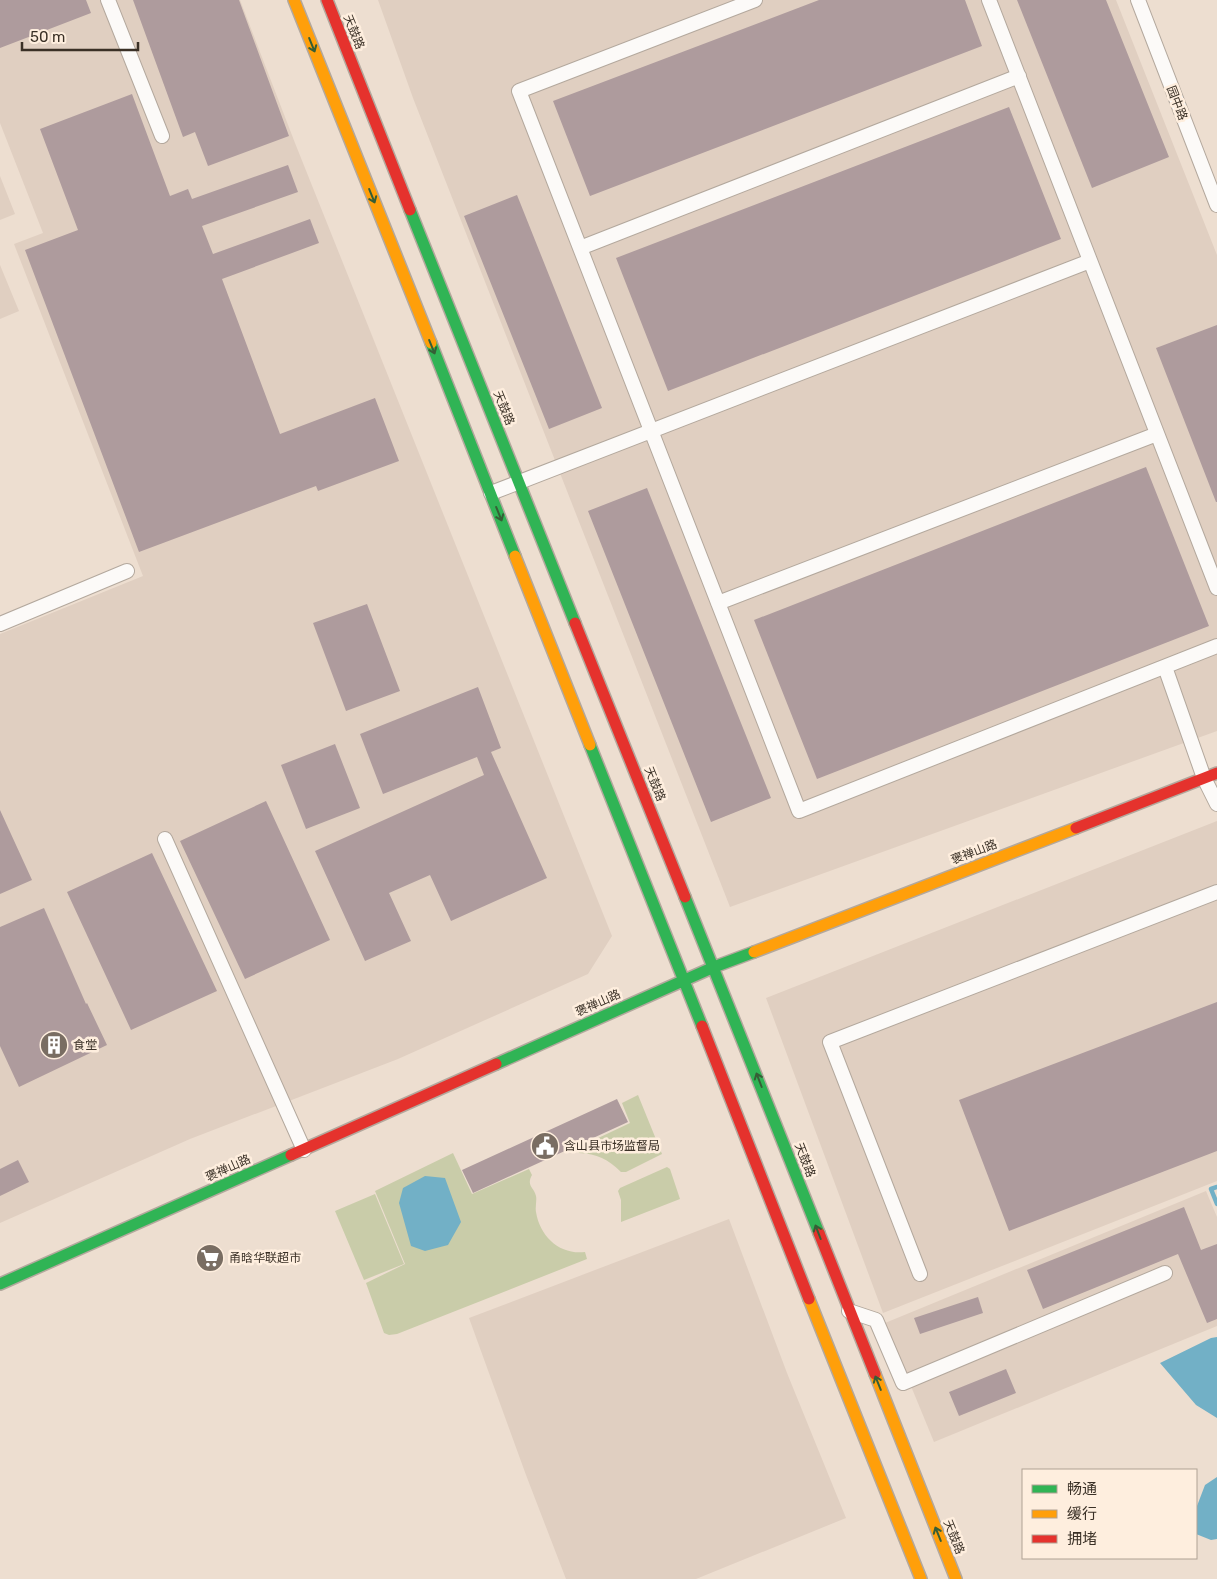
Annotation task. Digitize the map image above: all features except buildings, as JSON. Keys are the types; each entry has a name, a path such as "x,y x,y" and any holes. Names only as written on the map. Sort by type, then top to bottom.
{"main road":[{"path":"294,0 921,1579"},
{"name":"天鼓路","path":"326,0 518,483 714,967 956,1579"},
{"name":"褒禅山路","path":"0,1284 714,967 1211,775"}],"street":[{"path":"108,0 162,136"},
{"path":"755,0 519,91 798,811 1217,646"},
{"path":"989,0 1217,588"},
{"name":"园中路","path":"1138,0 1217,205"},
{"path":"580,248 1019,76"},
{"path":"490,493 1090,261"},
{"path":"718,602 1157,434"},
{"path":"0,624 127,571"},
{"path":"1165,667 1211,775 1217,804"},
{"path":"165,839 304,1150"},
{"path":"920,1274 830,1042 1217,892"},
{"path":"849,1311 876,1320 903,1383 1165,1273"}],"shaded area":[{"path":"0,0 240,0 295,143 612,936 588,974 398,1059 190,1139 0,1223 0,634 143,576 14,244 43,233 0,123"},
{"path":"378,0 1116,0 1217,255 1217,731 730,907 413,98"},
{"path":"0,176 15,214 0,220"},
{"path":"0,265 19,311 0,319"},
{"path":"1217,821 1217,1181 883,1313 766,998"},
{"path":"1206,1191 1217,1217 1217,1326 934,1442 885,1323"},
{"path":"729,1219 787,1373 846,1518 696,1579 566,1579 469,1318"}],"green space":[{"path":"638,1095 662,1154 626,1172 621,1172 602,1158 579,1153 577,1148 630,1123 622,1103"},
{"path":"453,1153 472,1194 529,1169 532,1175 530,1184 536,1196 536,1212 542,1229 560,1247 567,1251 585,1252 587,1259 397,1334 389,1335 384,1333 366,1283 405,1264 375,1191"},
{"path":"667,1167 670,1169 680,1199 621,1222 621,1200 618,1191 620,1188"},
{"path":"375,1194 404,1264 364,1280 335,1211"}],"water":[{"path":"425,1176 445,1178 461,1222 448,1245 425,1251 411,1246 399,1203 403,1188"},
{"path":"1217,1337 1217,1418 1196,1405 1160,1363 1211,1338"},
{"path":"1217,1477 1217,1539 1211,1540 1197,1534 1197,1506 1205,1485"}],"waterway":[{"path":"1217,1187 1211,1189 1217,1204"}],"traffic: fast":[{"path":"410,210 575,623"},
{"path":"431,343 515,556"},
{"path":"590,745 702,1026"},
{"path":"685,897 819,1233"},
{"path":"496,1064 714,967 754,952"},
{"path":"0,1284 291,1155"}],"traffic: slow":[{"path":"294,0 431,343"},
{"path":"515,556 590,745"},
{"path":"754,952 1076,828"},
{"path":"809,1299 921,1579"},
{"path":"875,1374 956,1579"}],"traffic: jam":[{"path":"327,0 410,210"},
{"path":"575,623 685,897"},
{"path":"1076,828 1217,773"},
{"path":"702,1026 809,1299"},
{"path":"291,1155 496,1064"},
{"path":"819,1233 875,1374"}],"place":[{"name":"食堂","path":"54,1045"},
{"name":"含山县市场监督局","path":"545,1146"},
{"name":"甬晗华联超市","path":"210,1258"}]}
